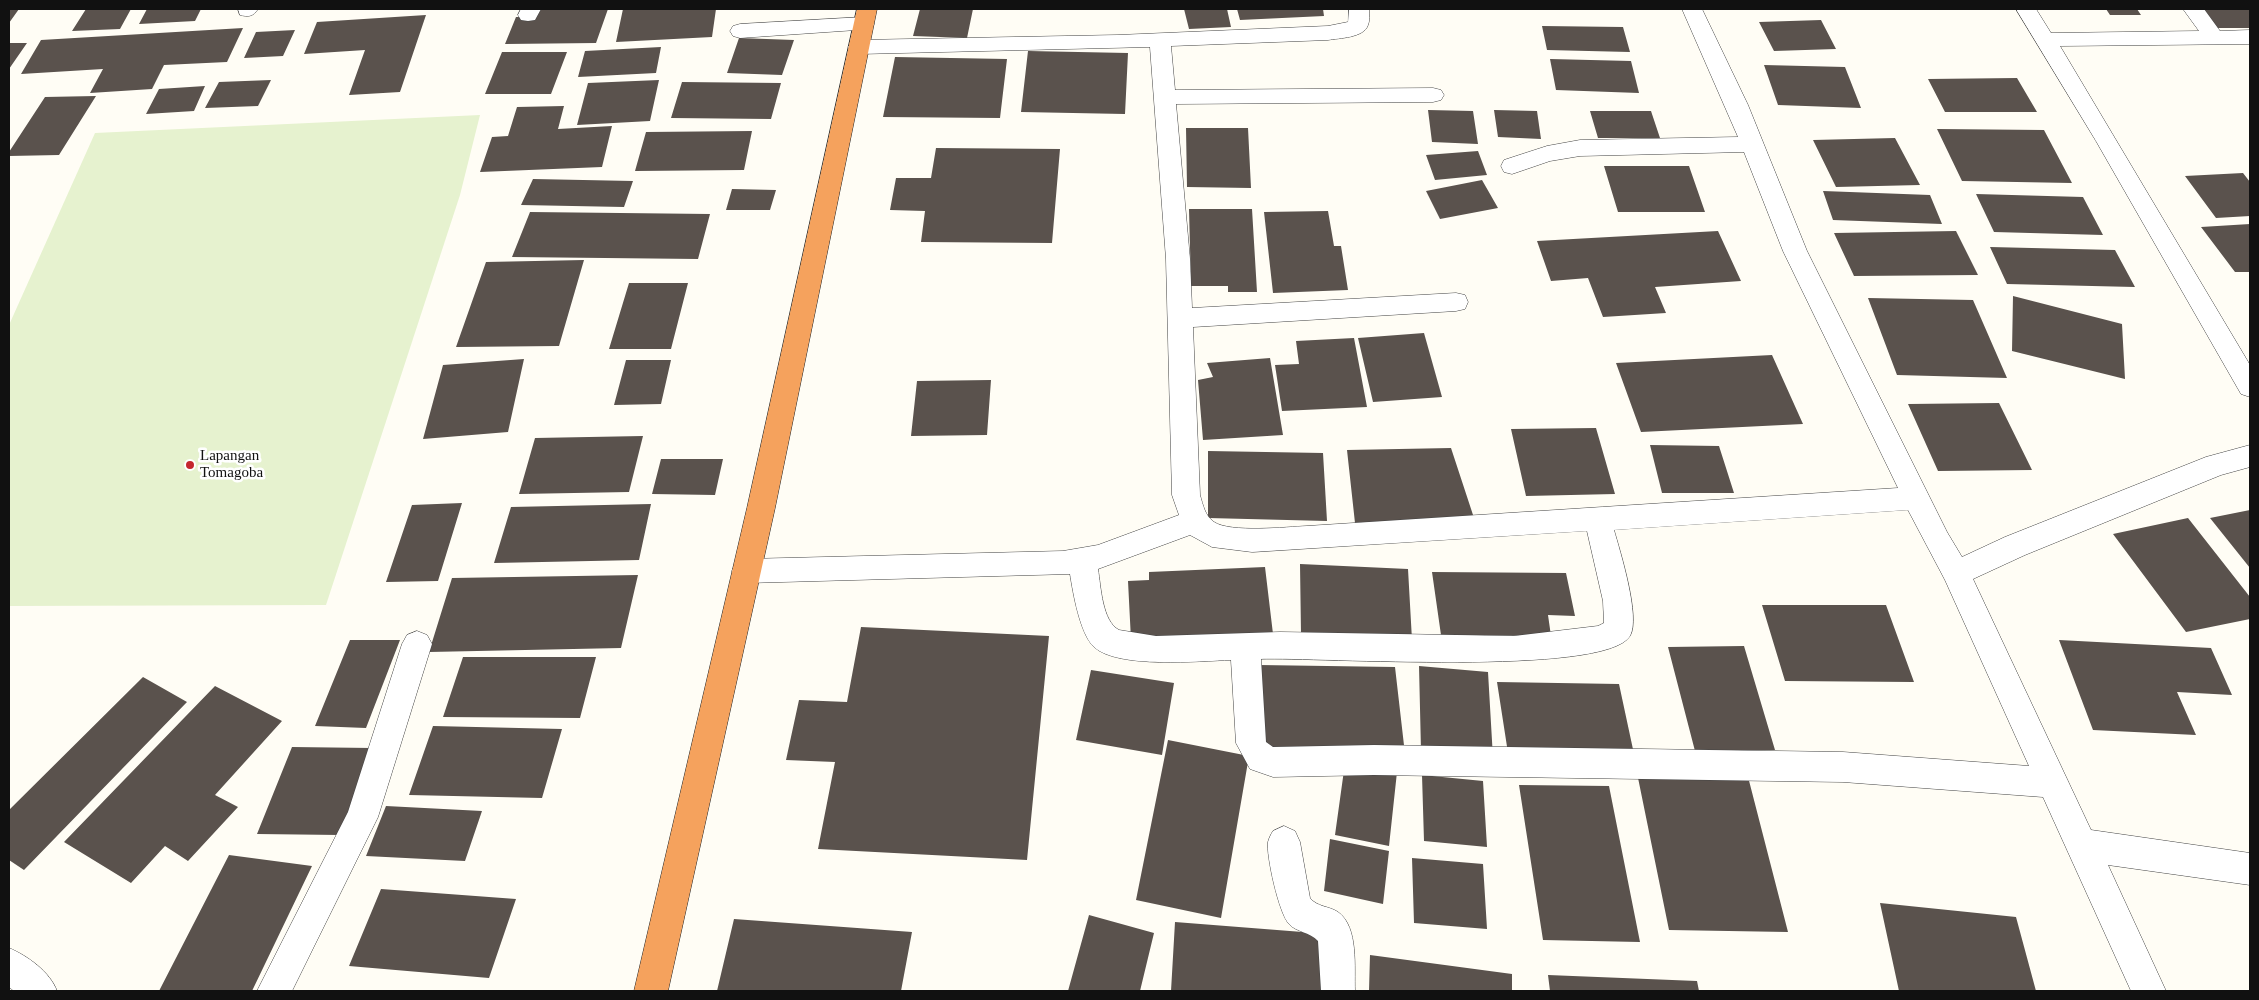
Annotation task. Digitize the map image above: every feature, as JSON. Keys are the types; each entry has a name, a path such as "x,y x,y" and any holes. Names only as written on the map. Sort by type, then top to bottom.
{"highway":[{"path":"651,991 746,571 863,27"}],"street":[{"path":"740,31 863,27 1160,40 1328,33 1349,30 1358,25 1359,9"},
{"path":"1692,9 1753,144 1795,251 1916,498 1956,573 2149,991"},
{"path":"2026,9 2250,387"},
{"path":"2193,9 2214,37"},
{"path":"2046,40 2250,37"},
{"path":"1160,40 1181,318 1186,495 1196,521 1204,531 1231,539 1307,538 1916,498"},
{"path":"1165,98 1433,95"},
{"path":"1512,166 1547,154 1580,148 1753,144"},
{"path":"1181,318 1456,302"},
{"path":"1956,573 2015,546 2208,468 2250,456"},
{"path":"1082,559 1091,610 1104,637 1115,643 1156,649 1245,646 1514,649 1600,639 1614,633 1618,628 1617,602 1598,519"},
{"path":"746,571 1063,563 1098,557 1196,521"},
{"path":"274,991 362,817 417,644"},
{"path":"1245,646 1251,715 1251,743 1261,759 1273,762 1374,760 1843,767 2054,783"},
{"path":"1284,842 1295,905 1302,914 1326,924 1336,934 1338,991"},
{"path":"2082,846 2250,869"},
{"path":"9,965 40,991"}],"green space":[{"name":"Lapangan Tomagoba","path":"480,115 460,195 326,605 9,606 9,325 95,133"}],"building":[{"path":"9,9 19,9 9,23"},
{"path":"86,9 131,9 120,29 72,31"},
{"path":"147,9 201,9 195,21 139,24"},
{"path":"536,9 608,9 596,43 505,44 516,17 532,17"},
{"path":"623,9 716,9 712,37 616,42"},
{"path":"920,9 973,9 967,38 913,36"},
{"path":"1184,9 1227,9 1231,27 1189,29"},
{"path":"1237,9 1323,9 1324,16 1240,20"},
{"path":"2106,9 2137,9 2141,15 2110,15"},
{"path":"2202,9 2250,9 2250,28 2216,28"},
{"path":"426,15 400,92 349,95 365,50 304,54 317,22"},
{"path":"1821,20 1836,49 1774,51 1759,22"},
{"path":"1542,26 1623,27 1630,52 1547,50"},
{"path":"243,28 227,62 164,65 152,89 90,93 103,69 21,74 41,40"},
{"path":"295,30 283,56 244,58 256,32"},
{"path":"739,38 794,40 782,75 727,73"},
{"path":"9,43 27,43 9,69"},
{"path":"661,47 656,73 578,77 585,51"},
{"path":"1028,51 1128,53 1125,114 1021,112"},
{"path":"502,52 567,52 551,94 485,94"},
{"path":"895,57 1007,59 1000,118 883,117"},
{"path":"1550,59 1631,61 1639,93 1556,90"},
{"path":"1764,65 1845,67 1861,108 1778,105"},
{"path":"2017,78 2037,112 1945,112 1928,79"},
{"path":"271,80 258,106 205,108 219,82"},
{"path":"659,80 650,121 577,125 588,83"},
{"path":"682,82 781,83 771,119 671,118"},
{"path":"205,86 194,111 146,114 159,89"},
{"path":"96,96 59,155 9,156 9,152 45,97"},
{"path":"564,106 558,129 612,126 602,167 480,172 492,137 508,136 517,107"},
{"path":"1428,110 1473,111 1478,144 1432,142"},
{"path":"1494,110 1537,111 1541,139 1498,137"},
{"path":"1590,111 1651,111 1660,138 1598,138"},
{"path":"1186,128 1248,128 1251,188 1187,187"},
{"path":"1937,129 2044,130 2072,183 1962,181"},
{"path":"752,131 744,170 635,171 646,132"},
{"path":"1895,138 1920,185 1836,187 1813,140"},
{"path":"936,148 1060,149 1052,243 921,242 925,211 890,210 896,178 931,178"},
{"path":"1478,151 1487,175 1435,180 1426,155"},
{"path":"1604,166 1689,166 1705,212 1618,212"},
{"path":"2243,173 2250,182 2250,216 2216,218 2185,176"},
{"path":"533,179 633,181 624,207 521,205"},
{"path":"1482,180 1498,208 1440,219 1426,191"},
{"path":"732,189 776,190 770,210 726,210"},
{"path":"1823,191 1930,195 1942,224 1833,220"},
{"path":"1976,194 2083,197 2103,235 1994,232"},
{"path":"1189,209 1252,209 1257,292 1228,292 1228,286 1191,286"},
{"path":"1328,211 1334,246 1341,246 1348,290 1273,293 1264,212"},
{"path":"530,212 710,214 698,259 512,257"},
{"path":"2250,224 2250,272 2235,272 2201,227"},
{"path":"1718,231 1741,281 1655,287 1666,313 1603,317 1588,278 1551,281 1537,241"},
{"path":"1956,231 1978,275 1854,276 1834,233"},
{"path":"1990,247 2115,250 2135,287 2007,284"},
{"path":"584,260 559,346 456,347 486,262"},
{"path":"629,283 688,283 671,349 609,349"},
{"path":"2013,296 2122,324 2125,379 2012,351"},
{"path":"1868,298 1973,300 2007,378 1897,375"},
{"path":"1424,333 1442,397 1373,402 1358,338"},
{"path":"1354,338 1367,407 1282,411 1275,365 1299,364 1296,341"},
{"path":"1772,355 1803,424 1641,432 1616,363"},
{"path":"1270,358 1283,435 1203,440 1198,380 1213,377 1207,363"},
{"path":"524,359 508,432 423,439 443,365"},
{"path":"626,360 671,360 661,404 614,405"},
{"path":"991,380 987,435 911,436 917,381"},
{"path":"1999,403 2032,470 1938,471 1908,404"},
{"path":"1596,428 1615,494 1526,496 1511,429"},
{"path":"643,436 629,492 519,494 535,438"},
{"path":"1650,445 1719,446 1734,493 1662,493"},
{"path":"1451,448 1474,518 1355,523 1347,450"},
{"path":"1208,451 1323,453 1327,521 1208,518"},
{"path":"661,459 723,459 715,495 652,494"},
{"path":"462,503 438,581 386,582 412,505"},
{"path":"651,504 639,560 494,563 511,507"},
{"path":"2250,510 2250,568 2210,518"},
{"path":"2188,518 2250,597 2250,619 2186,632 2113,534"},
{"path":"1300,564 1408,569 1412,640 1301,634"},
{"path":"1265,567 1273,634 1131,640 1128,581 1149,580 1149,572"},
{"path":"1432,572 1566,573 1575,616 1548,615 1551,636 1441,635"},
{"path":"638,575 621,648 429,652 452,578"},
{"path":"1762,605 1886,605 1914,682 1785,681"},
{"path":"861,627 1049,636 1027,860 818,849 835,762 786,760 799,700 847,702"},
{"path":"350,640 400,640 366,728 315,726"},
{"path":"2059,640 2211,648 2232,695 2177,692 2196,735 2093,730"},
{"path":"1744,646 1775,750 1695,751 1668,647"},
{"path":"463,657 596,657 580,718 443,717"},
{"path":"1259,665 1395,667 1405,754 1263,752"},
{"path":"1419,666 1488,672 1493,758 1421,751"},
{"path":"1091,670 1174,683 1162,755 1076,740"},
{"path":"143,677 187,702 24,870 9,860 9,810"},
{"path":"1497,682 1619,684 1634,754 1508,753"},
{"path":"215,686 282,721 215,795 238,807 188,861 165,846 131,883 64,842"},
{"path":"433,726 562,729 542,798 409,795"},
{"path":"1168,740 1249,756 1221,918 1136,900"},
{"path":"292,747 372,748 340,835 257,834"},
{"path":"1345,763 1397,772 1389,846 1335,835"},
{"path":"1636,768 1746,769 1788,932 1669,930"},
{"path":"1422,775 1483,781 1487,847 1424,841"},
{"path":"1519,785 1609,786 1640,942 1543,940"},
{"path":"386,806 482,811 465,861 366,856"},
{"path":"1330,839 1389,851 1383,904 1324,891"},
{"path":"229,855 312,866 252,991 159,991"},
{"path":"1412,858 1483,864 1487,929 1414,923"},
{"path":"381,889 516,899 489,978 349,966"},
{"path":"1880,903 2016,917 2036,991 1899,991"},
{"path":"1089,915 1154,933 1140,991 1068,991"},
{"path":"734,919 912,932 901,991 717,991"},
{"path":"1175,922 1328,934 1328,991 1171,991"},
{"path":"1370,955 1512,974 1512,991 1369,991"},
{"path":"1548,975 1697,981 1699,991 1550,991"}],"place":[{"name":"Lapangan Tomagoba","path":"190,465"}]}
